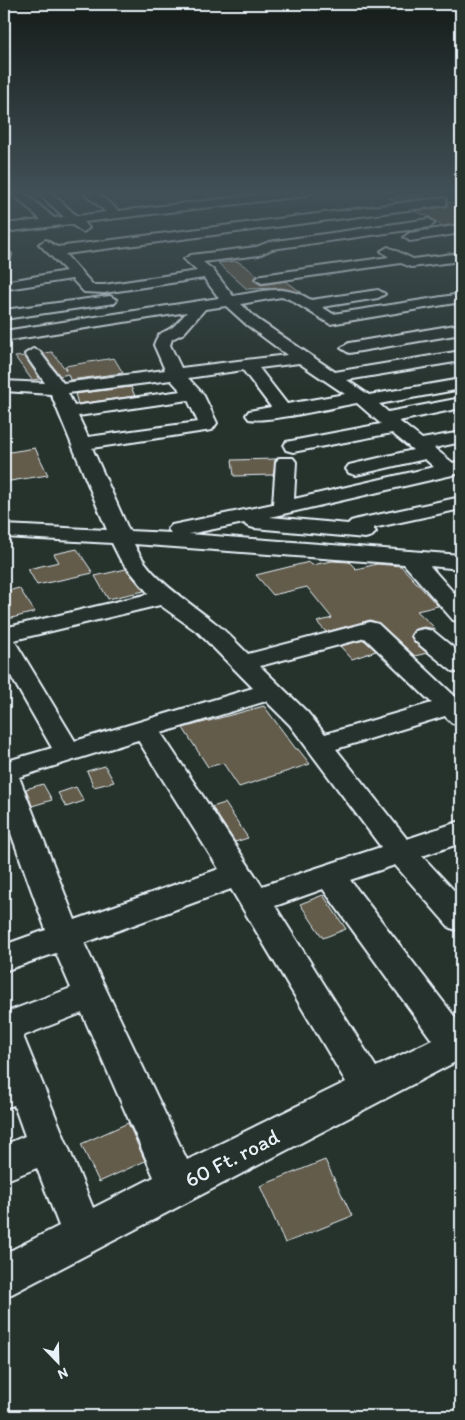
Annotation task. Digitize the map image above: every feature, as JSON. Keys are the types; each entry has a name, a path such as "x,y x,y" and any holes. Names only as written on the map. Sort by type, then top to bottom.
{"street":[{"path":"62,259 70,266 85,286 96,290 208,273"},
{"path":"5,279 114,259"},
{"path":"191,259 208,273 229,301 252,322 364,399 423,449 456,469"},
{"path":"262,279 392,259"},
{"path":"403,259 417,263 444,259"},
{"path":"4,336 287,293 307,304 325,318 338,319 461,298"},
{"path":"307,304 378,294"},
{"path":"4,316 110,300"},
{"path":"81,444 202,428 208,423 194,394 175,374 162,341 165,336 179,330 200,306"},
{"path":"349,348 461,329"},
{"path":"33,354 58,389 81,444 128,537 128,554 164,597 207,628 299,719 402,852 461,919"},
{"path":"332,378 461,356"},
{"path":"4,386 58,389 302,358"},
{"path":"247,364 283,411"},
{"path":"255,415 461,384"},
{"path":"68,412 194,394"},
{"path":"283,508 289,454 461,403"},
{"path":"356,469 461,436"},
{"path":"128,537 230,520 456,469"},
{"path":"330,498 362,529 408,557 460,613"},
{"path":"230,520 362,529 461,503"},
{"path":"4,531 128,537 461,562"},
{"path":"408,557 461,549"},
{"path":"4,635 164,597"},
{"path":"243,663 370,629 456,711"},
{"path":"424,636 461,666"},
{"path":"4,643 67,751"},
{"path":"4,772 67,751 271,691"},
{"path":"318,745 456,711"},
{"path":"144,728 247,887 369,1088"},
{"path":"4,776 65,937 178,1185"},
{"path":"4,958 65,937 247,887 329,875 461,832"},
{"path":"329,875 459,1043"},
{"path":"4,1028 91,995"},
{"path":"4,1032 15,1088 47,1145 83,1235"},
{"name":"60 Ft. road","path":"4,1277 178,1185 459,1043"},
{"path":"4,1163 47,1145"}],"building":[{"path":"237,261 258,275 253,280 261,285 286,281 302,293 282,288 247,289 218,263"},
{"path":"52,352 66,370 65,366 114,358 123,373 70,380 68,374 60,376 43,353"},
{"path":"24,356 40,379 32,380 15,357"},
{"path":"131,387 135,396 78,404 75,394"},
{"path":"35,448 48,475 4,482 4,453"},
{"path":"276,459 273,475 234,476 232,460"},
{"path":"77,549 93,573 37,585 28,569 59,562 54,554"},
{"path":"332,561 349,562 356,569 377,564 401,566 438,606 417,611 436,629 424,627 415,629 410,635 414,642 427,653 415,656 379,623 370,620 326,632 317,622 332,618 307,587 273,595 256,575 309,562 312,565"},
{"path":"126,569 144,591 108,599 95,576"},
{"path":"19,588 35,612 4,620 4,592"},
{"path":"364,640 376,651 352,659 340,646"},
{"path":"264,706 296,749 310,764 239,787 223,763 208,767 183,728"},
{"path":"105,766 114,782 94,787 87,771"},
{"path":"43,784 52,800 32,806 26,789"},
{"path":"76,787 84,801 66,807 58,793"},
{"path":"225,803 248,838 235,842 212,807"},
{"path":"323,895 346,929 323,938 300,904"},
{"path":"128,1123 145,1161 99,1182 81,1144"},
{"path":"325,1160 352,1216 285,1243 260,1186"}]}
